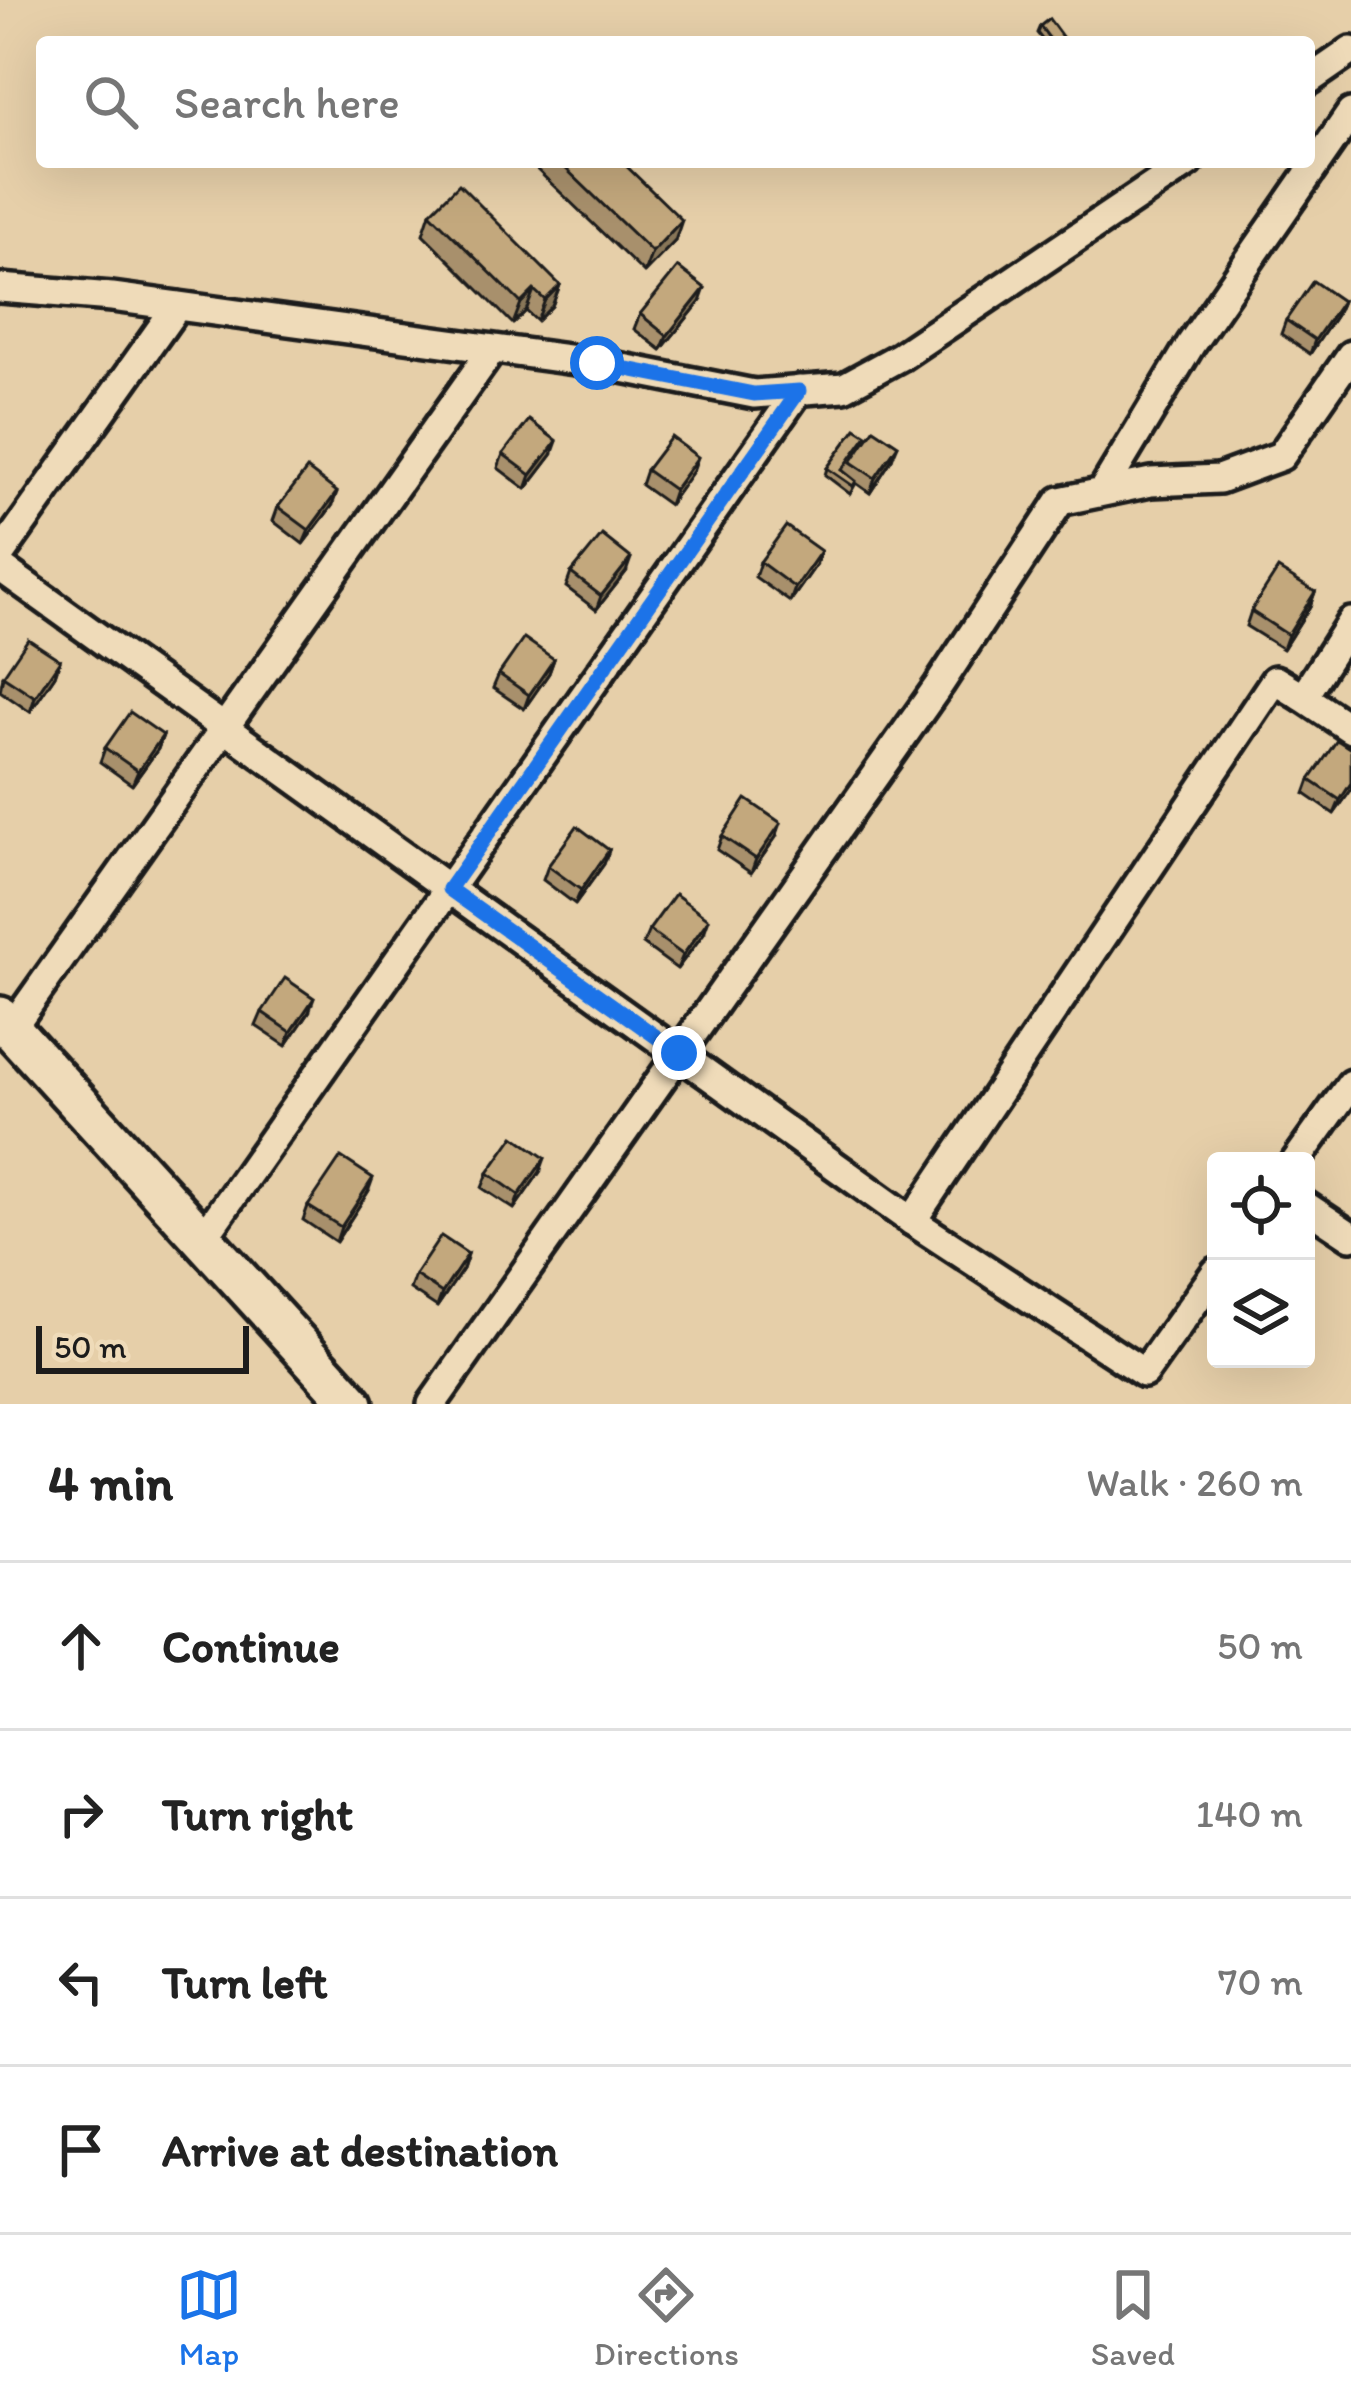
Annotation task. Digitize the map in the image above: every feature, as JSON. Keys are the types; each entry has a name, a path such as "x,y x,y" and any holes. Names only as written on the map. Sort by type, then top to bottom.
{"street":[{"path":"1315,76 1351,51"},
{"path":"1315,164 1351,112"},
{"path":"0,288 177,306 597,363 754,394 844,387 901,356 1180,168"},
{"path":"1103,490 1191,344 1312,168"},
{"path":"0,555 177,306"},
{"path":"353,1404 6,1023 224,728 492,350"},
{"path":"432,1404 939,685 1060,501 1103,490 1220,478 1281,456 1351,355"},
{"path":"203,1238 799,391"},
{"path":"0,568 912,1221 1144,1373 1207,1285"},
{"path":"1303,697 1351,622"},
{"path":"912,1221 1275,680 1351,729"},
{"path":"1302,1152 1351,1084"},
{"path":"1315,1212 1351,1236"}],"building":[{"path":"1049,19 1062,36 1048,36 1040,26"},
{"path":"565,168 628,168 682,220 652,252"},
{"path":"459,184 560,285 545,300 534,290 521,303 430,213"},
{"path":"678,267 705,288 667,336 640,314"},
{"path":"1313,281 1342,301 1315,340 1286,320"},
{"path":"529,420 557,441 531,475 503,454"},
{"path":"856,428 867,435 842,470 856,481 853,486 827,468"},
{"path":"874,429 898,445 875,478 851,462"},
{"path":"671,437 698,457 674,490 646,470"},
{"path":"307,469 337,492 309,530 278,507"},
{"path":"786,526 821,551 795,588 760,562"},
{"path":"602,535 631,558 601,596 571,573"},
{"path":"1278,569 1315,592 1288,635 1251,611"},
{"path":"524,638 554,659 529,695 499,674"},
{"path":"28,639 60,660 35,697 3,676"},
{"path":"130,712 163,735 138,771 105,748"},
{"path":"1337,740 1351,749 1351,783 1340,800 1310,780"},
{"path":"746,799 781,823 756,859 722,836"},
{"path":"577,826 609,850 581,890 548,866"},
{"path":"675,894 709,919 683,955 649,930"},
{"path":"285,978 314,998 291,1032 262,1012"},
{"path":"514,1136 545,1158 519,1195 488,1173"},
{"path":"341,1157 373,1178 341,1227 308,1206"},
{"path":"441,1236 468,1254 442,1293 415,1275"}],"route":[{"path":"597,363 754,394 799,391 449,889 679,1053"}]}
